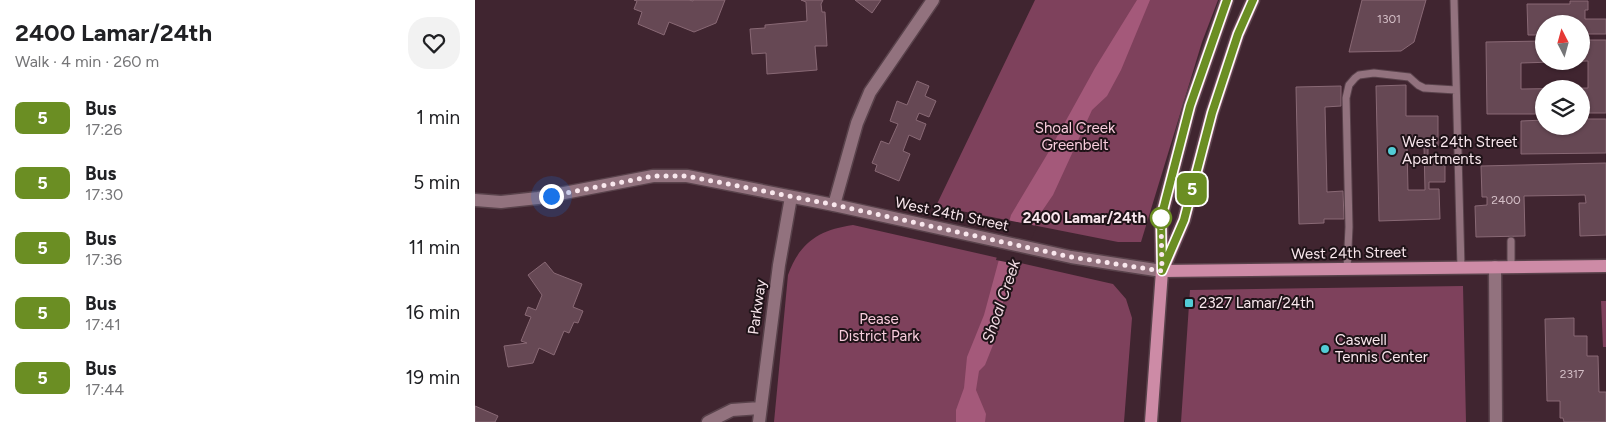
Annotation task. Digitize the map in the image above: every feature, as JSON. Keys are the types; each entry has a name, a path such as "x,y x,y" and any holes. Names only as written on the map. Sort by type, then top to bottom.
{"main road":[{"path":"835,205 857,122 870,92 891,64 933,0"},
{"path":"1151,422 1162,271 1161,218 1190,106 1227,0"},
{"path":"1162,271 1184,220 1212,113 1238,34 1253,0"},
{"name":"West 24th Street","path":"475,200 501,202 538,198 653,176 687,176 835,205 1071,257 1162,271 1606,266"},
{"name":"Parkway","path":"759,422 779,266 791,197"},
{"path":"1495,267 1496,422"},
{"path":"708,422 732,410 760,408"}],"lane":[{"path":"1454,0 1461,268"},
{"path":"1347,269 1349,227 1346,98 1349,85 1359,75 1374,73 1409,77 1425,88 1456,90"},
{"path":"1511,241 1511,267"}],"green space":[{"name":"Shoal Creek Greenbelt","path":"1035,0 1218,0 1202,42 1141,242 1118,242 936,206"},
{"name":"Pease District Park","path":"853,225 1113,284 1126,299 1132,318 1124,422 774,422 788,275 798,254 812,240 830,230"},
{"name":"Caswell Tennis Center","path":"1463,286 1466,422 1181,422 1190,290"},
{"path":"1601,301 1606,301 1606,347 1603,347"}],"water":[{"name":"Shoal Creek","path":"1137,0 1150,0 1121,70 1107,96 1092,110 1053,195 1040,214 1010,280 995,328 993,345 985,365 979,371 976,390 986,414 985,422 956,422 956,410 964,388 967,357 984,315 1011,215 1095,68"}],"pier":[{"path":"1007,220 1037,226 1020,265 996,260"}],"building":[{"path":"634,0 725,0 716,23 694,32 669,22 664,35 638,24 642,12 634,9 637,1"},
{"path":"801,0 823,0 821,4 822,12 825,12 827,46 815,46 817,70 767,74 766,53 752,54 750,29 765,28 765,25 807,21 806,2"},
{"path":"855,0 881,0 872,13"},
{"path":"1362,0 1426,0 1414,42 1401,51 1349,52"},
{"path":"1570,1 1588,1 1588,10 1585,10 1585,15 1535,15 1535,35 1528,35 1527,4 1570,4"},
{"path":"1590,19 1606,19 1606,34 1590,34"},
{"path":"1590,40 1606,40 1606,113 1590,113 1590,80 1588,80 1588,70 1590,70"},
{"path":"1535,41 1535,63 1521,63 1521,89 1535,89 1535,114 1487,114 1486,42"},
{"path":"917,81 929,86 925,96 936,101 929,117 919,113 916,120 926,124 920,140 909,135 903,151 910,154 899,181 875,171 877,165 872,163 881,141 889,144 898,124 890,121 897,101 907,105"},
{"name":"West 24th Street Apartments","path":"1406,85 1406,116 1438,116 1438,146 1428,146 1428,157 1445,156 1445,182 1429,182 1429,189 1439,189 1440,219 1379,221 1376,86","holes":["1407,146 1424,146 1425,190 1408,190"]},
{"path":"1341,86 1341,106 1325,107 1327,192 1343,191 1344,219 1324,219 1324,223 1299,224 1296,87"},
{"path":"1590,119 1606,119 1606,153 1521,154 1521,121 1535,120 1535,135 1590,135"},
{"path":"1606,163 1606,235 1580,236 1579,203 1586,203 1585,195 1524,196 1525,236 1476,237 1475,206 1487,205 1487,197 1482,197 1481,166"},
{"path":"545,262 554,273 582,284 573,307 583,311 578,323 574,322 569,333 564,331 554,355 539,348 533,363 508,367 504,346 527,343 521,341 531,317 525,315 528,307 536,310 542,295 528,275"},
{"path":"1574,318 1574,336 1587,336 1587,356 1598,356 1599,392 1606,392 1606,422 1564,422 1563,418 1560,418 1560,401 1547,401 1545,319"},
{"path":"475,406 498,416 495,422 475,422"}],"bus line":[{"name":"5","path":"1227,0 1190,106 1161,218 1162,271 1184,220 1212,113 1238,34 1253,0"}],"place":[{"name":"West 24th Street Apartments","path":"1392,151"},
{"name":"2400 Lamar/24th","path":"1161,218"},
{"name":"2327 Lamar/24th","path":"1189,303"},
{"name":"Caswell Tennis Center","path":"1325,349"}],"route":[{"path":"551,196 653,176 687,176 835,205 1071,257 1162,271 1161,218"}]}
